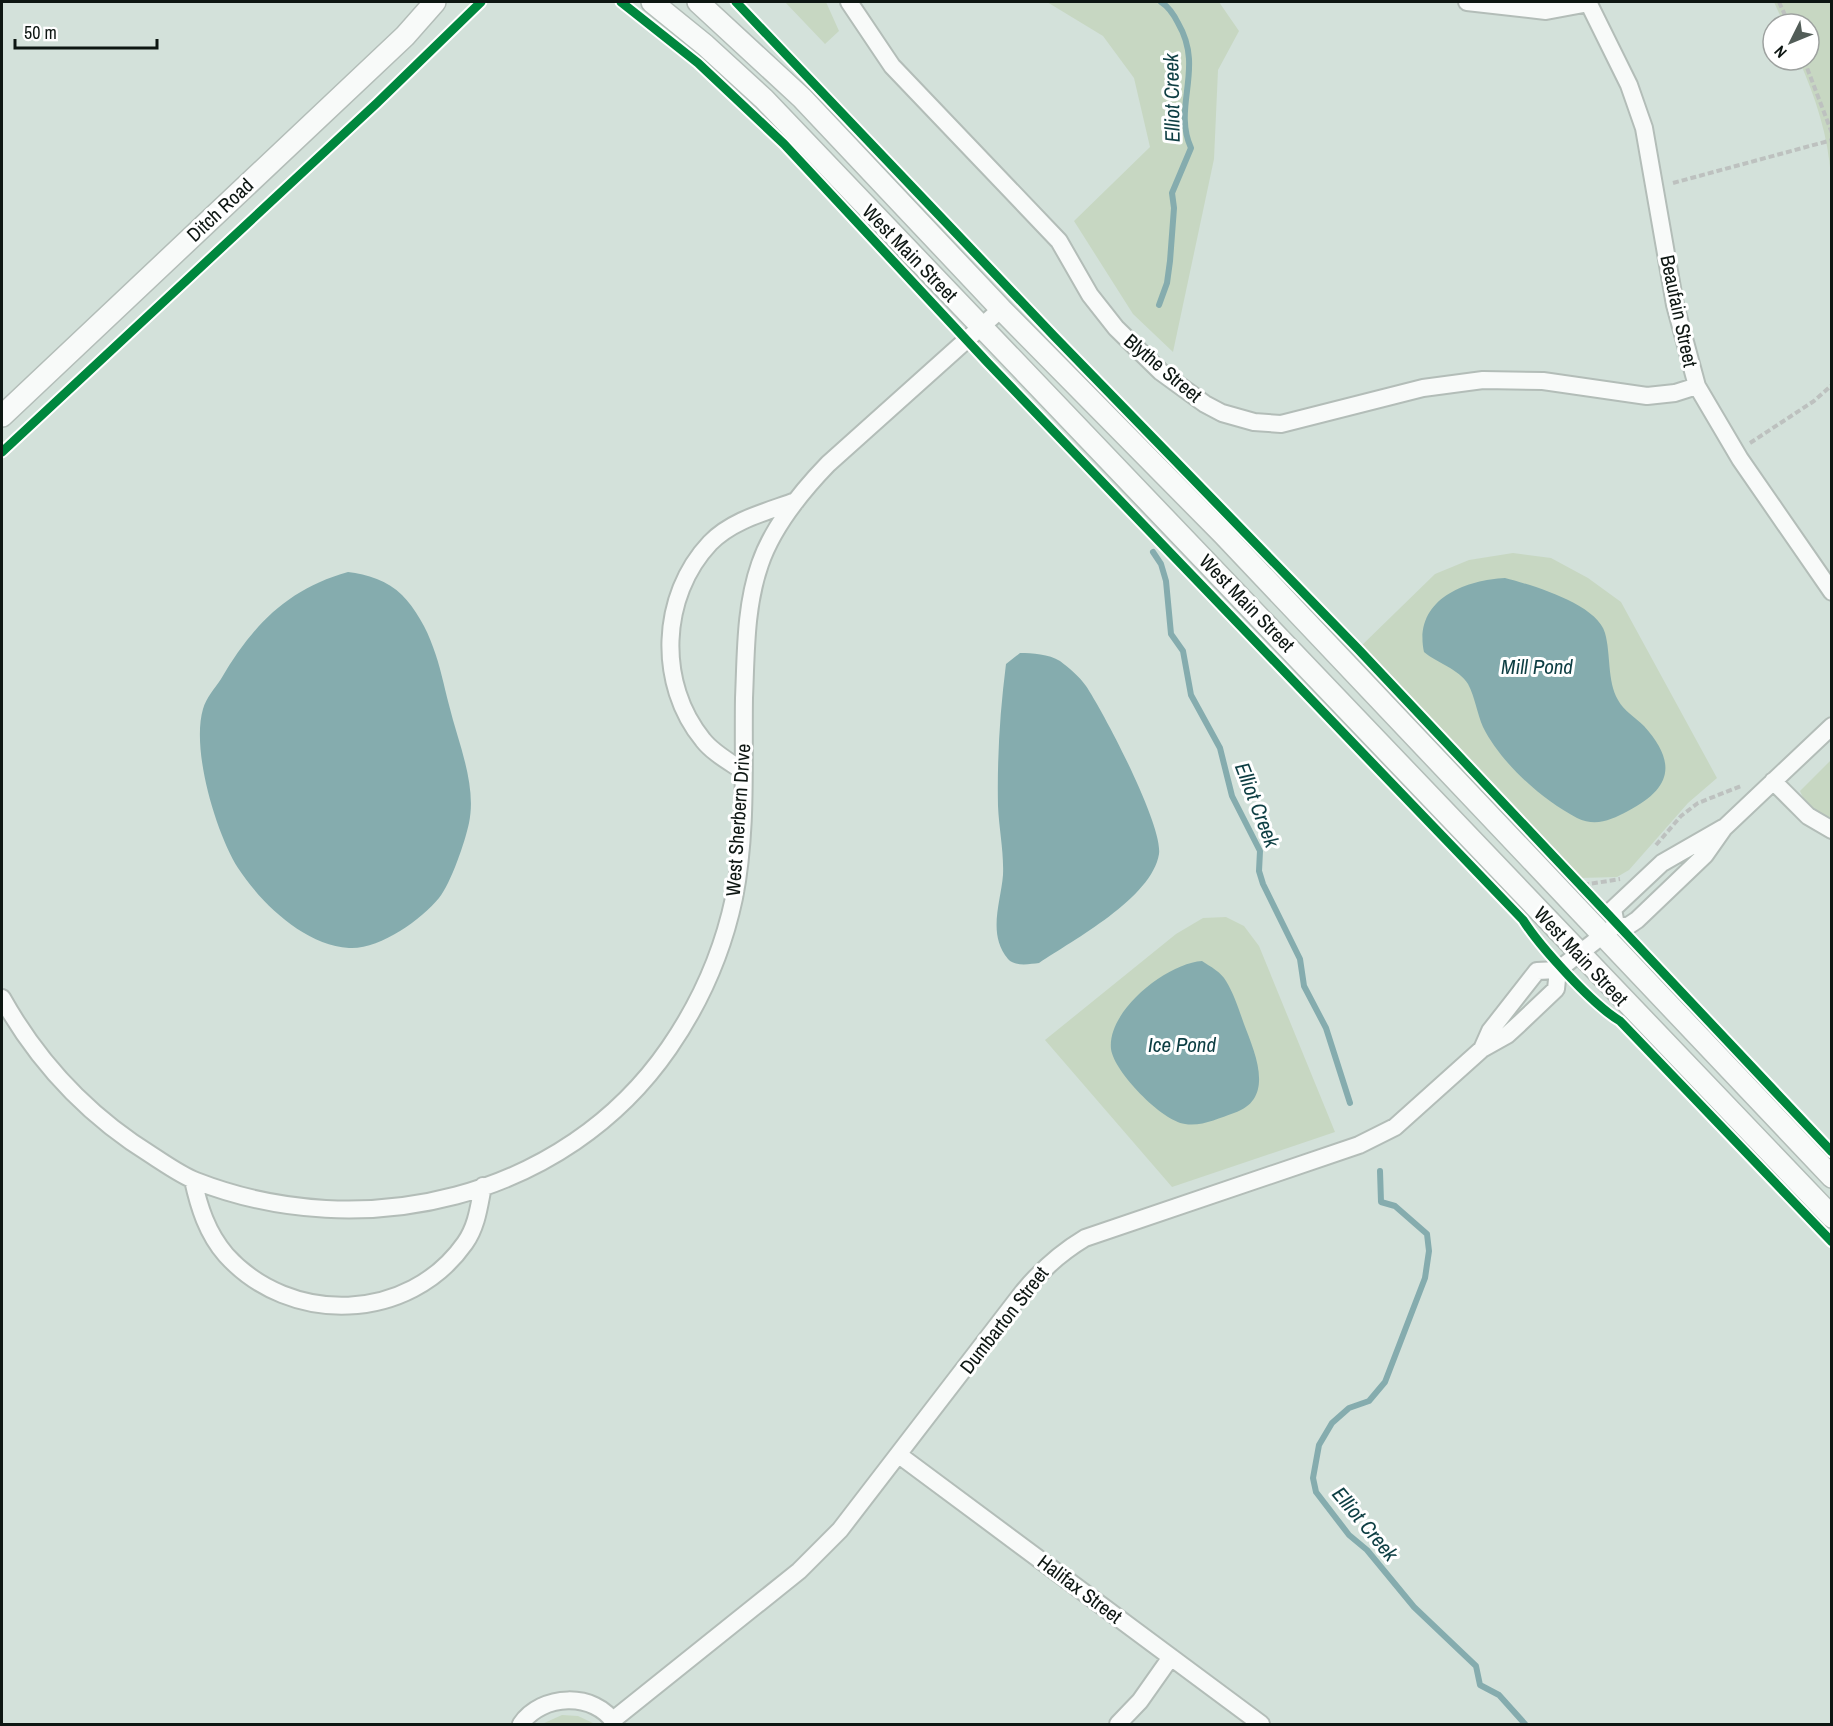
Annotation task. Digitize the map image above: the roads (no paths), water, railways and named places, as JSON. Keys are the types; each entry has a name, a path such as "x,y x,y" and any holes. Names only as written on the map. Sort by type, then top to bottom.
{"street":[{"name":"Ditch Road","path":"2,416 405,36 435,2"},
{"name":"West Main Street","path":"652,2 705,45 757,93 1224,578 1596,940 1832,1177"},
{"name":"West Main Street","path":"698,2 802,98 1001,309 1222,534 1596,940 1832,1216"},
{"name":"Blythe Street","path":"849,2 892,66 1059,241 1090,296 1116,328 1161,372 1205,404 1222,412 1254,422 1281,424 1423,388 1483,380 1543,381 1647,396 1675,393 1697,386"},
{"name":"Beaufain Street","path":"1467,2 1546,11 1588,2 1629,85 1644,128 1675,305 1697,386 1740,459 1832,592"},
{"name":"West Sherbern Drive","path":"2,998 43,1062 71,1093 132,1143 193,1180 260,1201 297,1208 374,1210 460,1196 557,1152 598,1125 637,1086 669,1048 696,1001 723,938 736,887 741,836 749,605 760,562 796,501 828,464 1001,309"},
{"path":"743,771 705,743 691,725 674,679 670,628 685,579 710,542 729,527 796,501"},
{"path":"1596,940 1628,927 1637,920 1705,855 1724,828 1832,726"},
{"path":"1773,781 1808,816 1832,830"},
{"path":"1596,940 1613,909 1662,863 1724,828"},
{"name":"Dumbarton Street","path":"1482,1049 1490,1031 1537,971 1558,970 1596,940"},
{"name":"Dumbarton Street","path":"614,1723 799,1571 840,1530 1023,1292 1060,1253 1085,1238 1115,1227 1372,1140 1407,1118 1482,1049 1507,1035 1556,989 1558,970"},
{"path":"193,1180 200,1209 210,1232 225,1254 248,1275 267,1289 292,1299 321,1305 345,1306 368,1304 400,1294 426,1281 448,1263 466,1242 476,1222 483,1186"},
{"name":"Halifax Street","path":"899,1455 1261,1725"},
{"path":"1118,1725 1140,1701 1170,1657"},
{"path":"521,1725 535,1710 555,1701 568,1700 589,1704 614,1723"}],"water":[{"path":"348,572 377,579 396,590 411,606 424,626 438,661 471,794 469,823 461,851 453,873 439,898 411,924 386,939 361,947 349,948 332,945 300,931 271,908 238,868 214,813 200,746 200,726 208,697 245,642 273,612 289,599 326,579"},
{"name":"Mill Pond","path":"1505,578 1531,585 1577,605 1600,623 1605,633 1611,676 1618,700 1655,739 1665,763 1665,774 1654,793 1622,814 1609,820 1584,821 1537,791 1511,767 1491,741 1464,679 1454,670 1424,652 1423,634 1426,619 1434,607 1458,589 1473,583"},
{"path":"1020,653 1040,654 1060,661 1086,686 1131,769 1152,819 1159,854 1153,870 1127,902 1090,930 1039,963 1023,964 1011,962 1008,959 998,939 997,929 1003,875 998,806 1001,717 1006,664"},
{"name":"Ice Pond","path":"1202,961 1221,975 1231,991 1257,1061 1259,1086 1255,1097 1247,1106 1234,1113 1191,1125 1175,1121 1140,1094 1114,1059 1111,1049 1112,1034 1119,1019 1142,991 1173,970"}],"waterway":[{"name":"Elliot Creek","path":"1159,305 1167,283 1170,261 1174,208 1172,193 1191,148 1186,132 1185,117 1189,72 1186,40 1173,14 1161,2"},
{"name":"Elliot Creek","path":"1153,552 1161,564 1166,581 1171,634 1183,651 1191,695 1220,748 1232,796 1260,851 1259,871 1263,884 1300,959 1304,986 1326,1028 1350,1103"},
{"name":"Elliot Creek","path":"1380,1171 1381,1202 1395,1206 1427,1234 1429,1251 1425,1278 1385,1382 1369,1401 1349,1408 1332,1423 1319,1445 1313,1478 1316,1492 1349,1535 1367,1550 1414,1607 1476,1666 1480,1685 1499,1695 1525,1724"}]}
